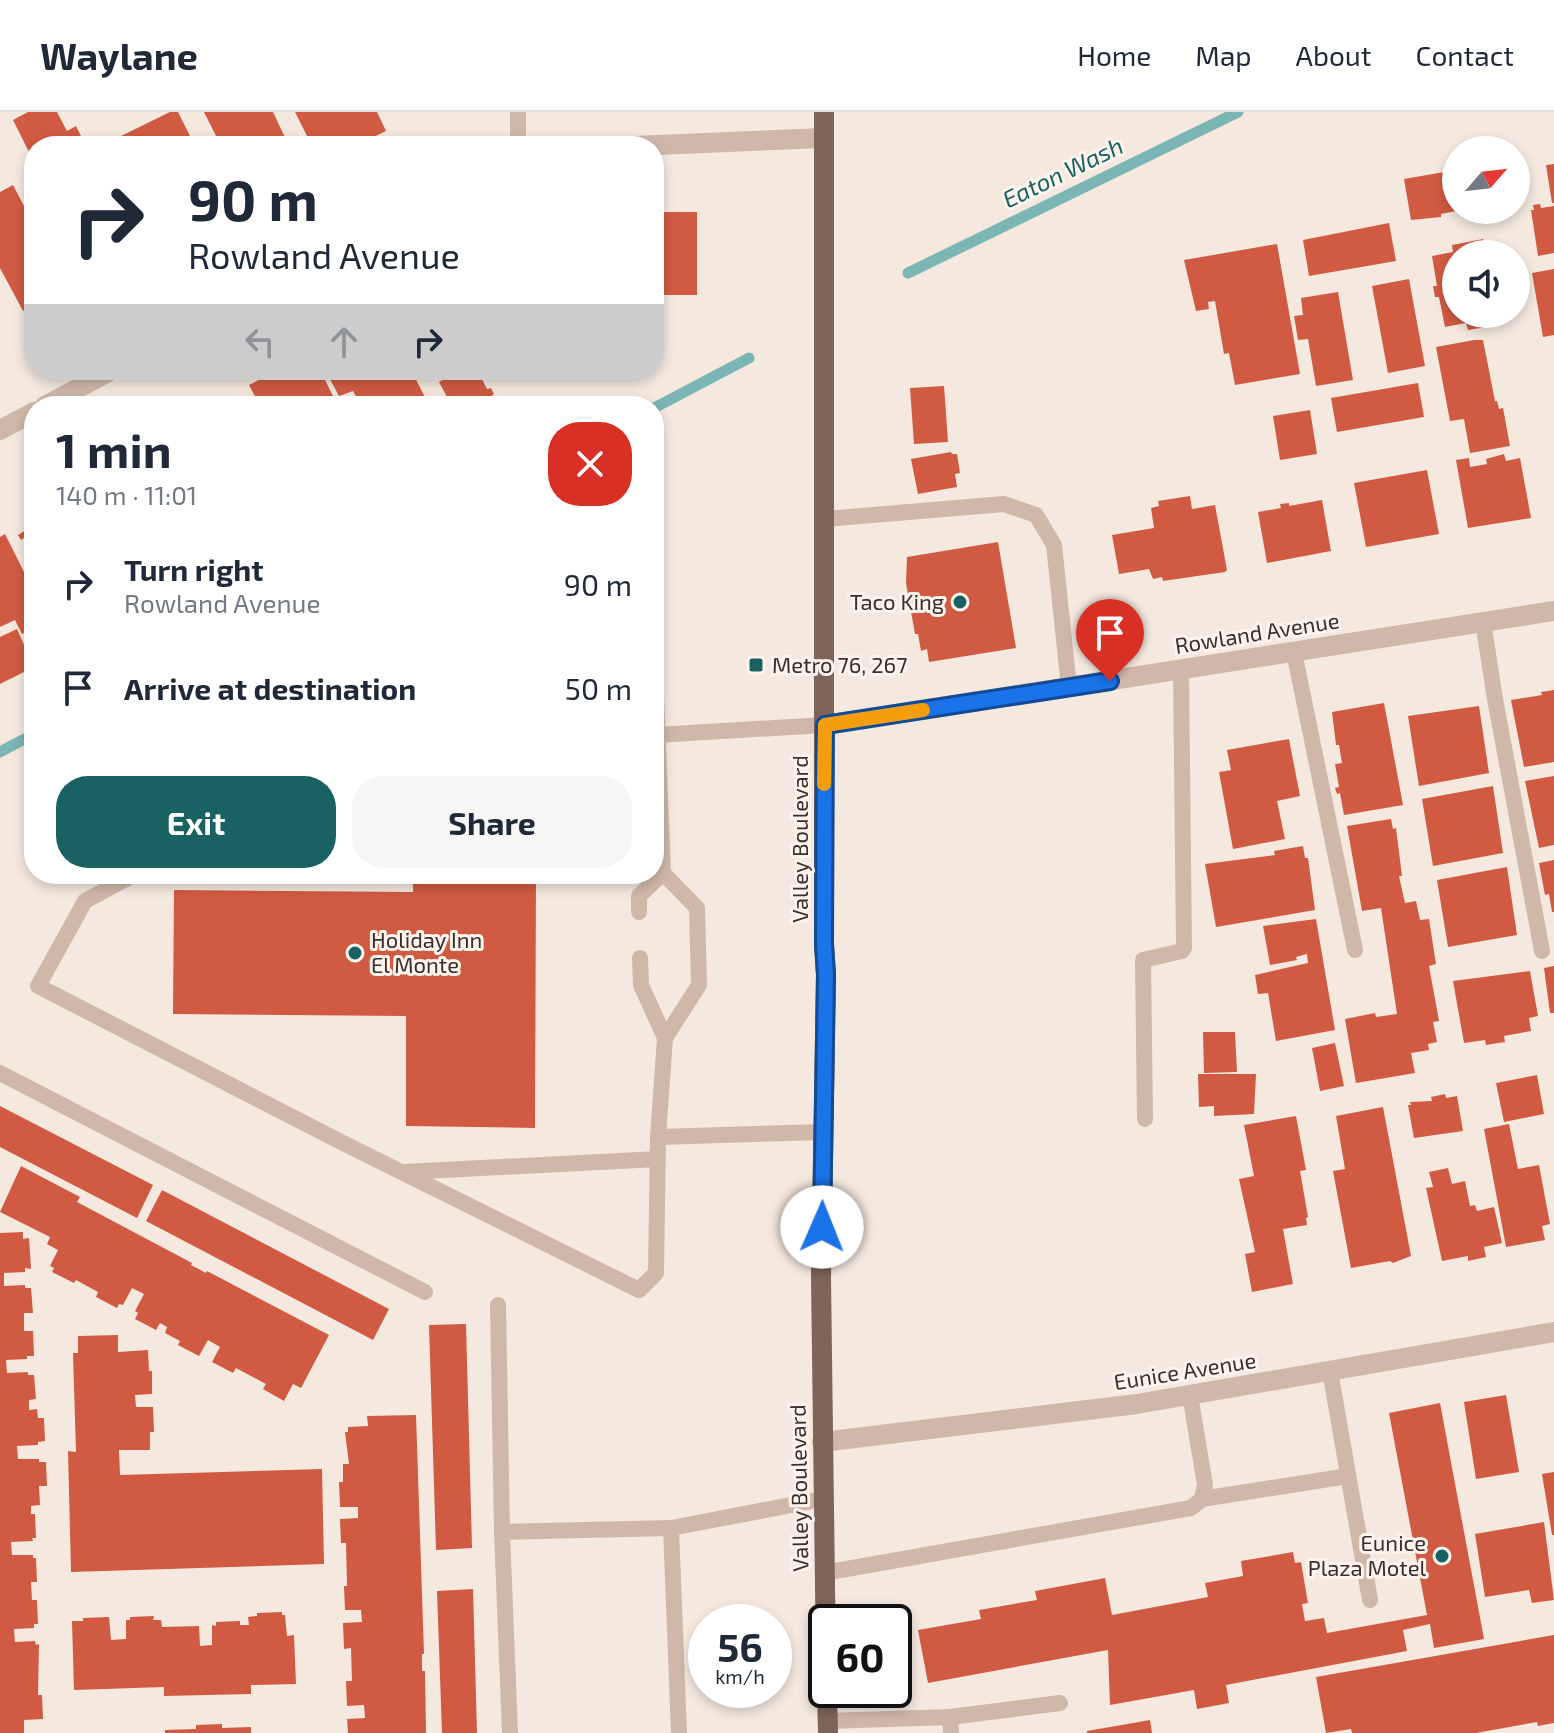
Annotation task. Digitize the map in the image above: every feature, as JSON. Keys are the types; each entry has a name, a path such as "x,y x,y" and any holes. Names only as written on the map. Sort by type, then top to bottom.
{"main road":[{"name":"Valley Boulevard","path":"824,112 826,975 822,1442 825,1604"}],"street":[{"path":"664,145 823,138"},
{"path":"64,396 93,380"},
{"path":"0,430 24,417"},
{"name":"Rowland Avenue","path":"825,725 1554,611"},
{"name":"Eunice Avenue","path":"822,1442 1137,1404 1554,1332"}],"lane":[{"path":"518,112 518,136"},
{"path":"825,519 1004,504 1036,515 1054,545 1069,687"},
{"path":"1483,622 1542,951"},
{"path":"1294,652 1355,950"},
{"path":"1145,1119 1143,960 1184,948 1181,669"},
{"path":"664,735 825,725"},
{"path":"664,874 697,908 699,985 665,1038"},
{"path":"116,884 85,901 38,986 639,1290 656,1273 658,1137 665,1038 641,985 640,958"},
{"path":"639,912 639,896 652,884"},
{"path":"0,1073 425,1292"},
{"path":"658,1137 823,1132"},
{"path":"402,1172 658,1159"},
{"path":"498,1305 510,1733"},
{"path":"1330,1371 1370,1600"},
{"path":"1190,1395 1205,1485 1202,1499"},
{"path":"824,1573 1191,1508 1202,1499 1348,1476"},
{"path":"502,1532 671,1528 823,1499"},
{"path":"671,1528 679,1733"},
{"path":"828,1727 951,1725 1060,1703"}],"building":[{"path":"28,112 57,112 67,131 76,126 81,136 24,136 24,142 13,120"},
{"path":"170,112 178,112 190,136 121,136"},
{"path":"204,112 273,112 284,136 216,136"},
{"path":"295,112 377,112 386,131 376,136 307,136"},
{"path":"1554,164 1554,203 1552,203 1546,165"},
{"path":"1442,172 1441,217 1411,220 1404,179"},
{"path":"13,185 24,206 23,311 0,268 0,192"},
{"path":"1540,204 1541,208 1554,206 1554,253 1538,256 1531,210 1534,210 1533,205"},
{"path":"664,212 697,212 697,295 664,295"},
{"path":"1389,223 1396,261 1309,276 1303,240"},
{"path":"1277,244 1300,374 1235,385 1229,353 1224,354 1215,301 1208,302 1209,309 1196,311 1184,260"},
{"path":"1442,254 1442,312 1433,286 1437,286 1432,256"},
{"path":"1554,269 1554,335 1543,337 1532,273"},
{"path":"1409,279 1425,366 1388,373 1372,286"},
{"path":"1338,292 1353,380 1316,386 1308,339 1298,340 1294,316 1303,315 1301,298"},
{"path":"1483,340 1495,401 1499,409 1503,408 1510,446 1470,453 1464,419 1450,421 1436,347"},
{"path":"259,380 325,380 333,396 255,396 249,385"},
{"path":"330,380 416,380 424,396 356,396 353,391 339,396"},
{"path":"482,380 494,394 447,396 439,382"},
{"path":"1418,383 1424,417 1337,432 1331,398"},
{"path":"944,386 948,442 914,444 910,388"},
{"path":"1310,410 1317,454 1280,460 1273,416"},
{"path":"951,452 957,454 960,473 955,474 957,487 918,494 911,459"},
{"path":"1504,454 1506,461 1520,458 1531,518 1468,528 1456,460 1469,458 1470,467 1487,464 1486,459"},
{"path":"1427,470 1439,534 1366,547 1354,483"},
{"path":"1190,496 1192,509 1215,505 1227,570 1163,581 1162,577 1153,579 1149,569 1119,574 1112,535 1154,528 1151,508 1159,506 1158,501"},
{"path":"1322,500 1331,551 1267,563 1258,512 1281,508 1280,504 1289,503 1289,506"},
{"path":"5,534 24,572 22,634 15,620 0,627 0,537"},
{"path":"998,542 1016,648 929,662 927,649 921,651 918,634 915,634 906,583 907,557"},
{"path":"17,629 24,645 24,672 0,684 0,637"},
{"path":"1554,690 1554,762 1524,767 1511,700"},
{"path":"1384,703 1403,805 1344,815 1340,793 1337,794 1335,788 1339,787 1335,764 1342,763 1339,745 1336,745 1332,712"},
{"path":"1479,706 1489,773 1419,786 1408,716"},
{"path":"1289,739 1300,796 1277,801 1285,839 1233,849 1219,772 1231,770 1227,750"},
{"path":"1554,776 1554,845 1539,848 1525,781"},
{"path":"1493,786 1503,853 1433,866 1422,799"},
{"path":"1391,819 1393,829 1396,828 1402,876 1399,876 1405,903 1416,901 1420,920 1429,919 1436,964 1429,966 1439,1021 1433,1022 1437,1042 1428,1044 1429,1050 1411,1053 1415,1073 1356,1083 1345,1019 1375,1013 1376,1017 1397,1014 1381,908 1362,911 1347,826"},
{"path":"1303,846 1305,858 1308,858 1315,910 1216,927 1205,864 1275,855 1274,851"},
{"path":"1554,860 1552,912 1549,894 1545,895 1539,863"},
{"path":"1507,867 1517,935 1448,947 1437,880"},
{"name":"Holiday Inn El Monte","path":"413,884 536,884 535,1128 406,1126 406,1016 173,1014 174,890 413,892"},
{"path":"1316,919 1335,1030 1276,1041 1268,993 1258,994 1255,975 1308,963 1307,954 1296,957 1297,960 1270,965 1263,926"},
{"path":"1554,966 1554,1013 1550,1013 1544,968"},
{"path":"1530,971 1538,1016 1529,1018 1531,1031 1504,1036 1505,1042 1486,1045 1485,1040 1464,1043 1453,981"},
{"path":"1203,1032 1235,1032 1237,1072 1204,1073"},
{"path":"1335,1043 1344,1086 1320,1091 1312,1048"},
{"path":"1198,1074 1256,1074 1254,1114 1214,1116 1214,1106 1199,1107"},
{"path":"1537,1075 1544,1114 1504,1122 1496,1083"},
{"path":"1445,1094 1446,1098 1457,1096 1463,1131 1414,1138 1410,1102 1432,1101 1431,1097"},
{"path":"0,1106 153,1185 137,1218 0,1147"},
{"path":"1383,1107 1411,1256 1393,1263 1351,1268 1333,1171 1345,1169 1336,1116"},
{"path":"1296,1116 1306,1170 1300,1171 1308,1217 1307,1225 1283,1229 1293,1284 1252,1292 1245,1254 1255,1252 1239,1179 1254,1176 1244,1125"},
{"path":"1509,1124 1518,1169 1539,1165 1550,1224 1542,1226 1545,1240 1506,1247 1484,1129"},
{"path":"21,1166 80,1197 77,1202 191,1265 329,1335 301,1388 293,1384 284,1401 263,1389 266,1384 236,1368 233,1373 212,1362 220,1347 208,1340 199,1356 178,1345 180,1341 165,1333 167,1327 160,1323 156,1330 135,1319 138,1313 135,1311 144,1294 132,1288 123,1305 119,1304 117,1308 96,1297 98,1292 52,1272 54,1268 50,1266 58,1250 47,1244 50,1237 0,1212"},
{"path":"1448,1168 1452,1184 1465,1181 1470,1206 1475,1205 1477,1211 1494,1207 1502,1243 1484,1247 1486,1257 1468,1261 1468,1256 1442,1261 1426,1188 1433,1187 1429,1172"},
{"path":"162,1190 389,1309 373,1340 146,1221"},
{"path":"23,1232 23,1239 29,1238 31,1269 4,1273 4,1286 25,1285 25,1288 31,1288 33,1313 24,1313 24,1331 33,1331 34,1356 6,1360 7,1373 28,1372 28,1375 34,1375 36,1399 29,1400 29,1410 37,1409 38,1418 44,1418 45,1441 38,1442 38,1445 17,1446 18,1459 46,1462 47,1486 39,1486 40,1505 31,1506 31,1514 35,1514 36,1538 32,1538 33,1541 11,1542 12,1555 33,1555 36,1558 37,1582 31,1582 32,1600 37,1600 38,1624 34,1624 34,1628 14,1629 15,1642 35,1641 36,1645 39,1644 38,1695 42,1695 43,1719 24,1720 24,1733 0,1733 0,1233"},
{"path":"466,1324 472,1548 436,1550 429,1325"},
{"path":"118,1335 118,1352 148,1350 152,1394 135,1395 136,1407 153,1407 154,1432 150,1432 150,1450 119,1450 120,1475 322,1469 324,1564 71,1572 68,1451 76,1452 73,1353 78,1353 78,1336"},
{"path":"1506,1395 1519,1472 1476,1479 1464,1402"},
{"name":"Eunice Plaza Motel","path":"1440,1403 1484,1639 1434,1648 1430,1624 1403,1630 1407,1651 1226,1685 1229,1703 1197,1709 1194,1690 1110,1705 1108,1650 928,1683 918,1630 981,1619 979,1610 1037,1600 1035,1591 1105,1578 1112,1615 1208,1597 1205,1583 1243,1576 1241,1561 1293,1552 1295,1563 1301,1562 1308,1603 1302,1604 1305,1621 1324,1618 1327,1633 1427,1615 1389,1413"},
{"path":"416,1415 426,1733 348,1733 347,1719 365,1718 364,1705 347,1706 346,1681 352,1681 351,1648 344,1649 343,1623 362,1622 361,1610 345,1610 346,1543 341,1543 340,1519 358,1518 358,1507 340,1507 339,1482 343,1482 343,1464 349,1464 345,1432 348,1432 348,1427 368,1426 367,1416"},
{"path":"1554,1472 1554,1535 1552,1535 1542,1474"},
{"path":"1544,1522 1554,1600 1532,1603 1529,1590 1485,1597 1475,1534"},
{"path":"473,1589 477,1733 442,1733 437,1591"},
{"path":"282,1612 287,1636 294,1635 296,1684 251,1685 251,1694 164,1696 164,1687 74,1690 72,1621 109,1617 111,1640 126,1639 126,1620 130,1617 154,1616 153,1620 161,1620 162,1627 199,1626 200,1646 212,1645 212,1625 216,1626 216,1622 240,1621 240,1625 249,1625 248,1617 257,1616 257,1613"},
{"path":"1554,1635 1554,1723 1538,1726 1537,1722 1476,1733 1352,1733 1351,1729 1326,1733 1316,1677"},
{"path":"1150,1720 1152,1733 1087,1733 1087,1731"},
{"path":"222,1724 222,1728 251,1727 251,1733 165,1733 165,1730 196,1729 196,1725"}],"waterway":[{"name":"Eaton Wash","path":"908,273 1238,112"},
{"name":"Eaton Wash","path":"664,403 749,358"},
{"name":"Eaton Wash","path":"0,752 24,739"}],"slow traffic":[{"path":"824,784 825,725 923,710"}],"place":[{"name":"Taco King","path":"960,602"},
{"name":"Metro 76, 267","path":"756,665"},
{"name":"Holiday Inn El Monte","path":"355,953"},
{"name":"Eunice Plaza Motel","path":"1442,1556"}],"route":[{"path":"822,1227 826,975 825,725 1110,681"}]}
